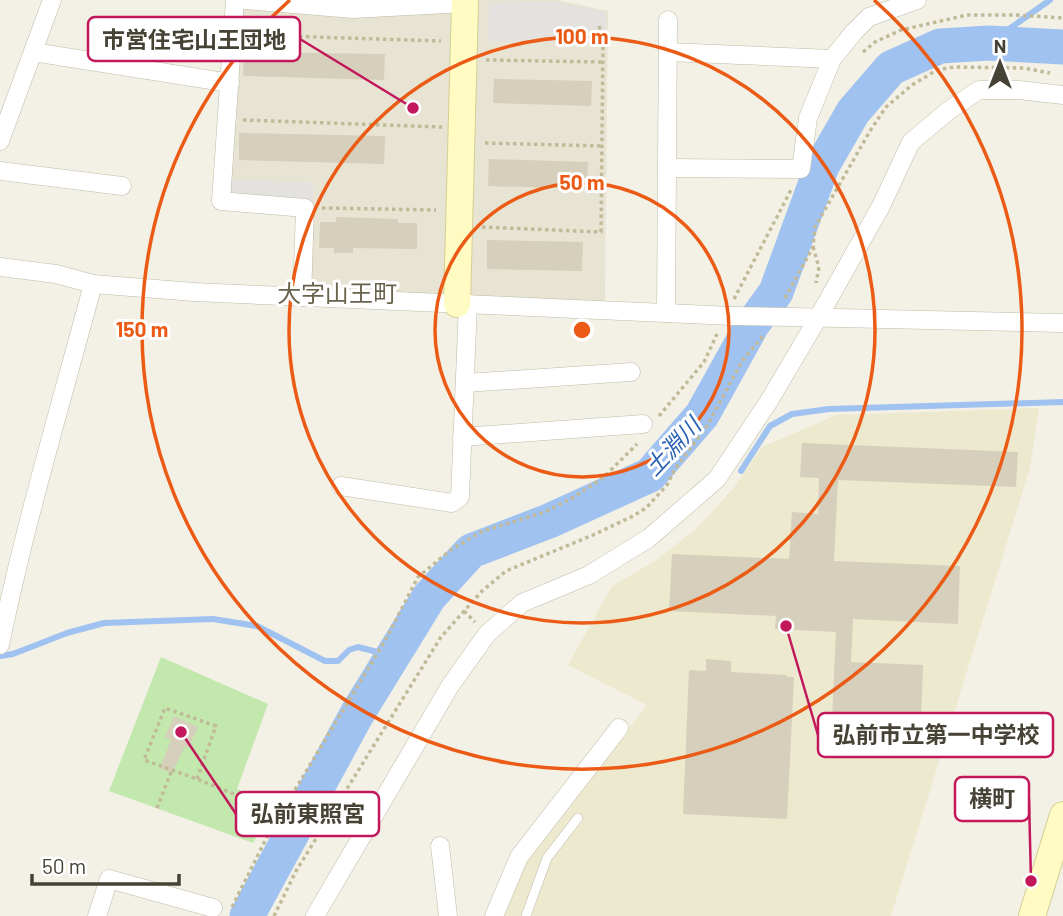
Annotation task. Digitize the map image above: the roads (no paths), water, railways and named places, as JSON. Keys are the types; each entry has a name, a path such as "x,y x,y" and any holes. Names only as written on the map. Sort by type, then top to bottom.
{"street":[{"path":"0,141 52,0"},
{"path":"235,0 221,201 305,208 303,297"},
{"path":"245,0 353,9 465,4 459,218 465,383 460,497 452,503 341,486"},
{"path":"667,168 801,169 808,118 832,59 869,17 917,0"},
{"path":"666,313 668,20"},
{"path":"33,52 230,83"},
{"path":"668,52 832,59"},
{"path":"315,916 450,686 487,634 522,603 589,575 649,538 717,479 769,401 818,318 881,206 911,142 948,111 979,90 1019,90 1063,95"},
{"path":"0,171 122,186"},
{"path":"0,267 56,274 93,285 194,292 729,316 786,310 818,318 1063,323"},
{"path":"0,645 6,590 93,285"},
{"path":"465,383 631,372"},
{"path":"462,437 648,425"},
{"path":"494,916 519,857 619,728"},
{"path":"1032,916 1063,815"},
{"path":"440,846 448,916"},
{"path":"97,916 109,879 220,912"}],"lane":[{"path":"526,916 547,858 578,818"}],"waterway":[{"path":"989,43 1050,0"},
{"name":"土淵川","path":"247,916 357,714 429,597 471,551 549,521 650,475 702,415 752,325 776,292 822,166 853,112 891,68 940,46 989,43 1063,47"},
{"path":"741,471 770,426 792,414 829,409 1063,402"},
{"path":"0,656 104,623 213,619 257,626 325,661 338,661 349,650 358,647 393,656"}],"place":[{"name":"市営住宅山王団地","path":"413,108"},
{"name":"弘前市立第一中学校","path":"786,626"},
{"name":"弘前東照宮","path":"181,732"},
{"name":"横町","path":"1031,881"}],"district":[{"name":"大字山王町","path":"337,292"}]}
